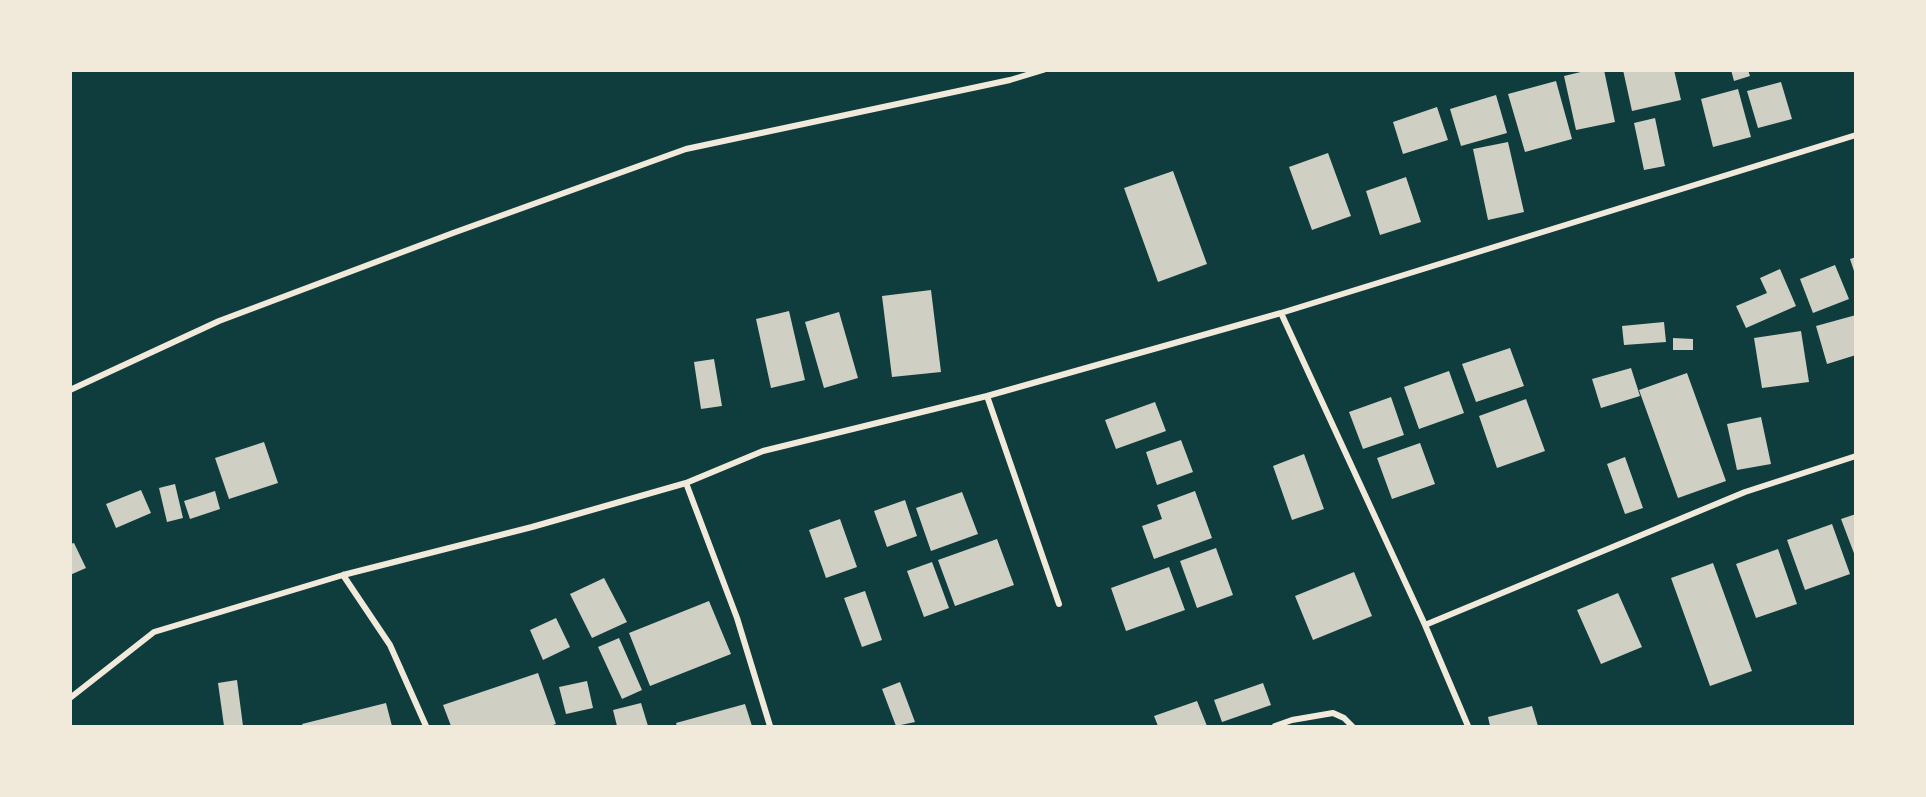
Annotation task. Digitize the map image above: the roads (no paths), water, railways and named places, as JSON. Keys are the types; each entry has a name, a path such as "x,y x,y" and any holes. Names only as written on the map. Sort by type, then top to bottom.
{"street":[{"path":"70,390 219,321 686,149 1010,80 1043,70"},
{"path":"70,698 154,632 343,575 532,527 686,483 763,452 987,396 1281,313 1856,135"},
{"path":"1281,313 1425,625 1468,726"},
{"path":"987,396 1059,604"},
{"path":"1425,625 1745,492 1856,456"},
{"path":"686,483 737,618 770,726"},
{"path":"343,575 390,645 426,726"},
{"path":"1275,726 1292,720 1333,713 1344,718 1352,726"}]}
